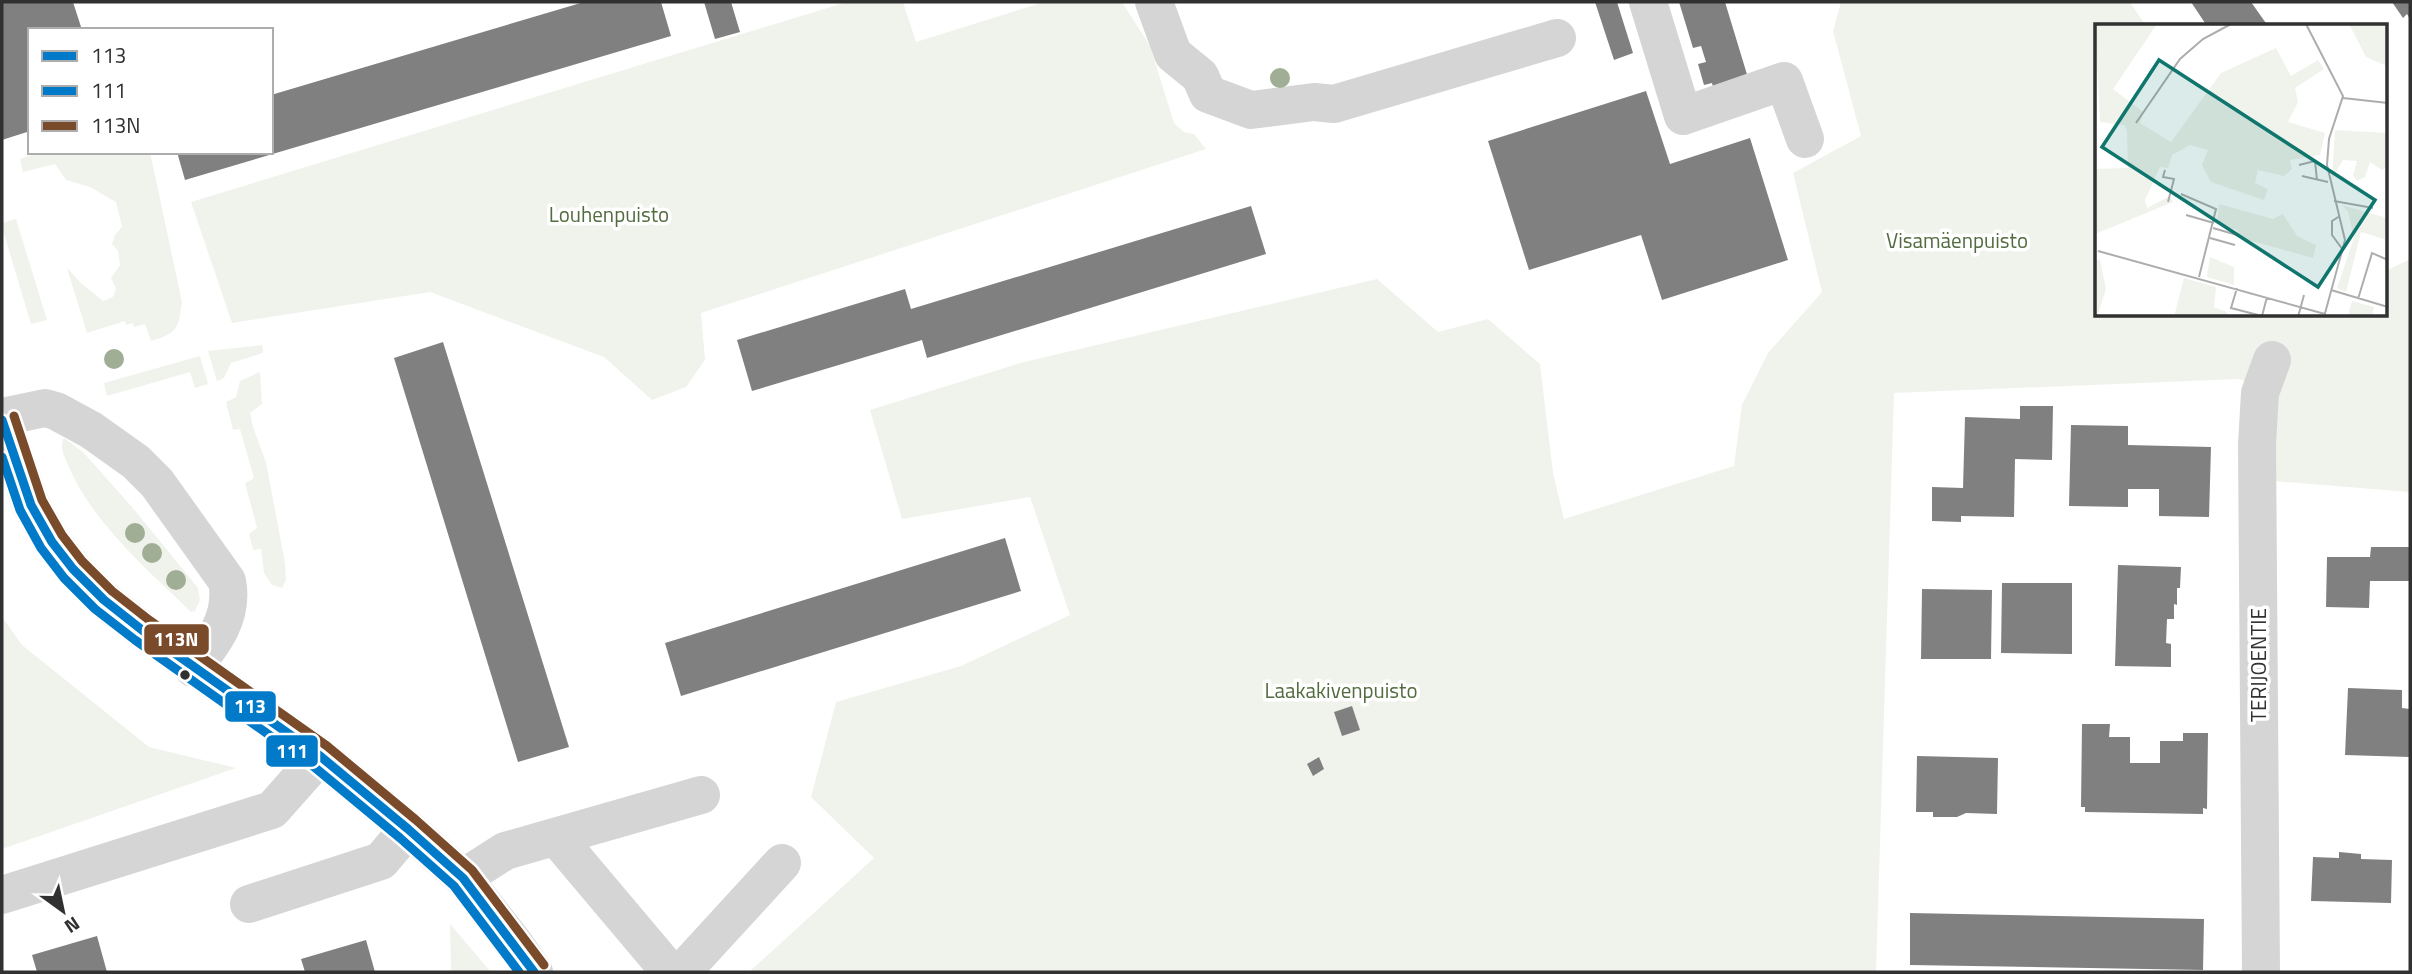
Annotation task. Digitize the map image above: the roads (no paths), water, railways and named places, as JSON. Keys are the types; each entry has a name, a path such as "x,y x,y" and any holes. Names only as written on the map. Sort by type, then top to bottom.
{"street":[{"path":"1154,2 1173,54 1200,76 1208,94 1251,110 1314,102 1335,104 1557,38"},
{"path":"1648,2 1683,116 1784,81 1805,139"},
{"name":"TERIJOENTIE","path":"2260,972 2257,444 2260,393 2272,359"},
{"path":"193,668 216,639 228,611 230,595 227,581 157,483 135,462 102,438 56,411 44,408 2,419 31,505 52,542 72,569 104,600 193,668 320,757 408,829 463,878 534,972"},
{"path":"2,895 272,810 320,757"},
{"path":"463,878 505,851 701,795"},
{"path":"249,904 381,861 408,829"},
{"path":"557,838 670,972"},
{"path":"682,972 782,863"}],"park label":[{"name":"Louhenpuisto","path":"609,215"},
{"name":"Visamäenpuisto","path":"1957,241"},
{"name":"Laakakivenpuisto","path":"1341,691"}]}
